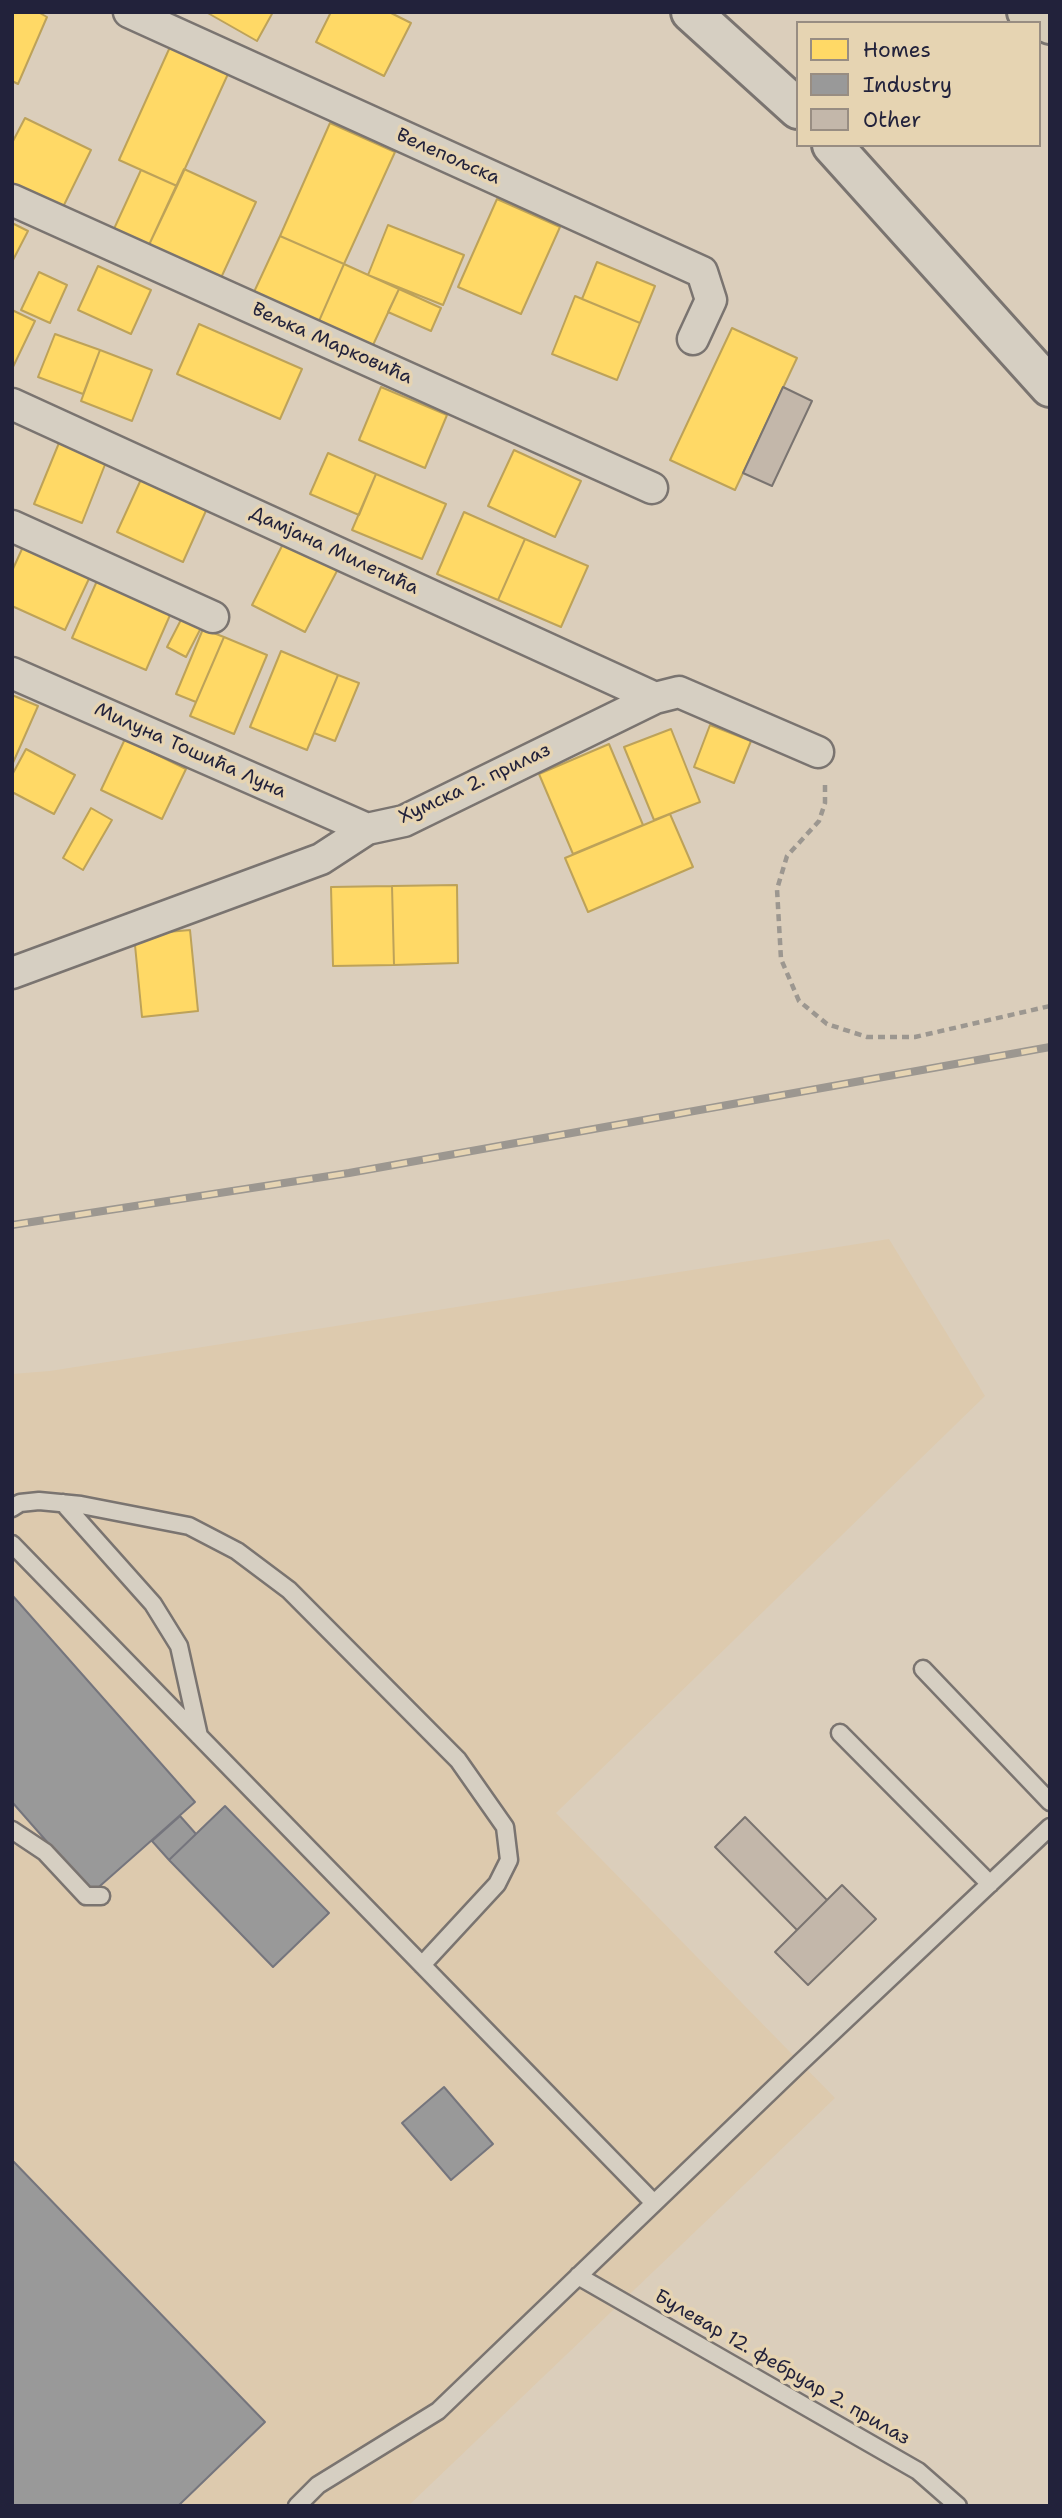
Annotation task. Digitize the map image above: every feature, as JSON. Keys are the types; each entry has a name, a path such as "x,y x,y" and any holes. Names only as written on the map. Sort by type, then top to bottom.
{"highway":[{"path":"1027,12 1050,24"}],"main road":[{"path":"691,12 796,107"},
{"path":"834,147 1050,387"}],"street":[{"name":"Велепољска","path":"128,12 702,272 711,300 693,340"},
{"name":"Вељка Марковића","path":"12,200 652,488"},
{"name":"Дамјана Милетића","path":"12,404 655,698"},
{"path":"12,526 213,617"},
{"name":"Милуна Тошића Луна","path":"12,673 367,829"},
{"name":"Хумска 2. прилаз","path":"12,973 320,859 367,829 404,821 655,698 679,692 818,752"}],"lane":[{"path":"12,1508 20,1503 39,1501 63,1503 189,1526 237,1551 289,1590 458,1760 505,1828 509,1860 497,1884 422,1965"},
{"path":"63,1503 153,1604 179,1646 199,1736"},
{"path":"12,1544 653,2203"},
{"path":"923,1669 1050,1801"},
{"path":"840,1733 990,1884"},
{"path":"297,2506 318,2485 438,2411 1050,1826"},
{"path":"12,1830 45,1852 86,1896 101,1896"},
{"name":"Булевар 12. фебруар 2. прилаз","path":"578,2276 918,2471 958,2506"}],"path":[{"path":"818,752 825,778 825,803 819,821 787,856 777,889 781,959 799,1001 827,1024 867,1037 915,1037 1050,1006"}],"shaded area":[{"path":"889,1239 985,1396 556,1813 835,2098 408,2506 12,2506 12,1374 50,1371"}],"building: Homes":[{"path":"12,12 38,12 47,17 18,84 12,81"},
{"path":"206,12 273,12 257,41"},
{"path":"331,12 389,12 411,23 384,76 316,42"},
{"path":"170,47 228,74 177,186 119,160"},
{"path":"25,118 91,150 63,207 12,183 12,143"},
{"path":"330,123 395,152 344,264 280,236"},
{"path":"184,169 256,202 220,280 148,247"},
{"path":"141,170 177,186 148,247 113,231"},
{"path":"497,199 560,227 521,314 458,287"},
{"path":"12,223 28,231 12,262"},
{"path":"388,225 464,255 443,305 368,275"},
{"path":"280,236 344,264 319,321 254,292"},
{"path":"597,262 655,286 640,323 582,299"},
{"path":"344,264 399,289 373,345 319,321"},
{"path":"98,266 151,290 131,334 78,310"},
{"path":"39,272 67,285 50,323 21,310"},
{"path":"399,289 441,308 431,331 388,312"},
{"path":"575,296 640,323 617,380 552,354"},
{"path":"12,310 35,321 12,369"},
{"path":"199,324 302,369 280,419 177,374"},
{"path":"732,328 797,358 735,490 670,460"},
{"path":"55,334 100,350 83,394 38,377"},
{"path":"100,350 152,370 132,421 81,401"},
{"path":"381,387 447,415 425,468 359,440"},
{"path":"61,438 108,457 82,523 34,504"},
{"path":"514,450 581,481 555,537 488,506"},
{"path":"328,453 376,474 359,515 310,494"},
{"path":"376,474 446,504 422,559 352,530"},
{"path":"143,475 209,504 183,562 117,532"},
{"path":"464,512 525,539 498,600 437,574"},
{"path":"27,538 94,568 65,630 12,606 12,571"},
{"path":"525,539 588,566 561,627 498,600"},
{"path":"284,542 338,569 305,632 252,605"},
{"path":"100,574 174,606 146,670 72,638"},
{"path":"185,612 204,622 186,657 167,647"},
{"path":"203,629 224,637 196,702 176,694"},
{"path":"224,637 267,655 234,734 190,716"},
{"path":"281,651 338,675 307,750 250,727"},
{"path":"338,675 359,683 335,741 314,733"},
{"path":"12,695 38,706 12,765"},
{"path":"710,725 751,741 734,783 694,767"},
{"path":"671,729 700,802 654,820 624,747"},
{"path":"125,739 186,769 162,819 101,790"},
{"path":"609,744 643,825 573,854 539,774"},
{"path":"26,749 75,775 54,814 12,792 12,775"},
{"path":"91,808 112,820 83,870 63,858"},
{"path":"670,814 693,867 588,912 565,858"},
{"path":"457,885 458,963 394,965 392,886"},
{"path":"392,886 394,965 333,966 331,887"},
{"path":"190,930 198,1011 142,1017 134,935"}],"building: Industry":[{"path":"12,1595 195,1802 92,1893 12,1802"},
{"path":"225,1806 329,1913 273,1967 169,1860"},
{"path":"180,1816 196,1834 169,1860 152,1841"},
{"path":"444,2087 493,2144 451,2180 402,2123"},
{"path":"12,2160 265,2422 178,2506 12,2506"}],"building: Other":[{"path":"783,387 812,401 772,486 743,473"},
{"path":"745,1817 827,1900 797,1930 715,1847"},
{"path":"842,1885 876,1919 808,1985 775,1952"}],"railway":[{"path":"12,1225 349,1173 1050,1047"}]}
